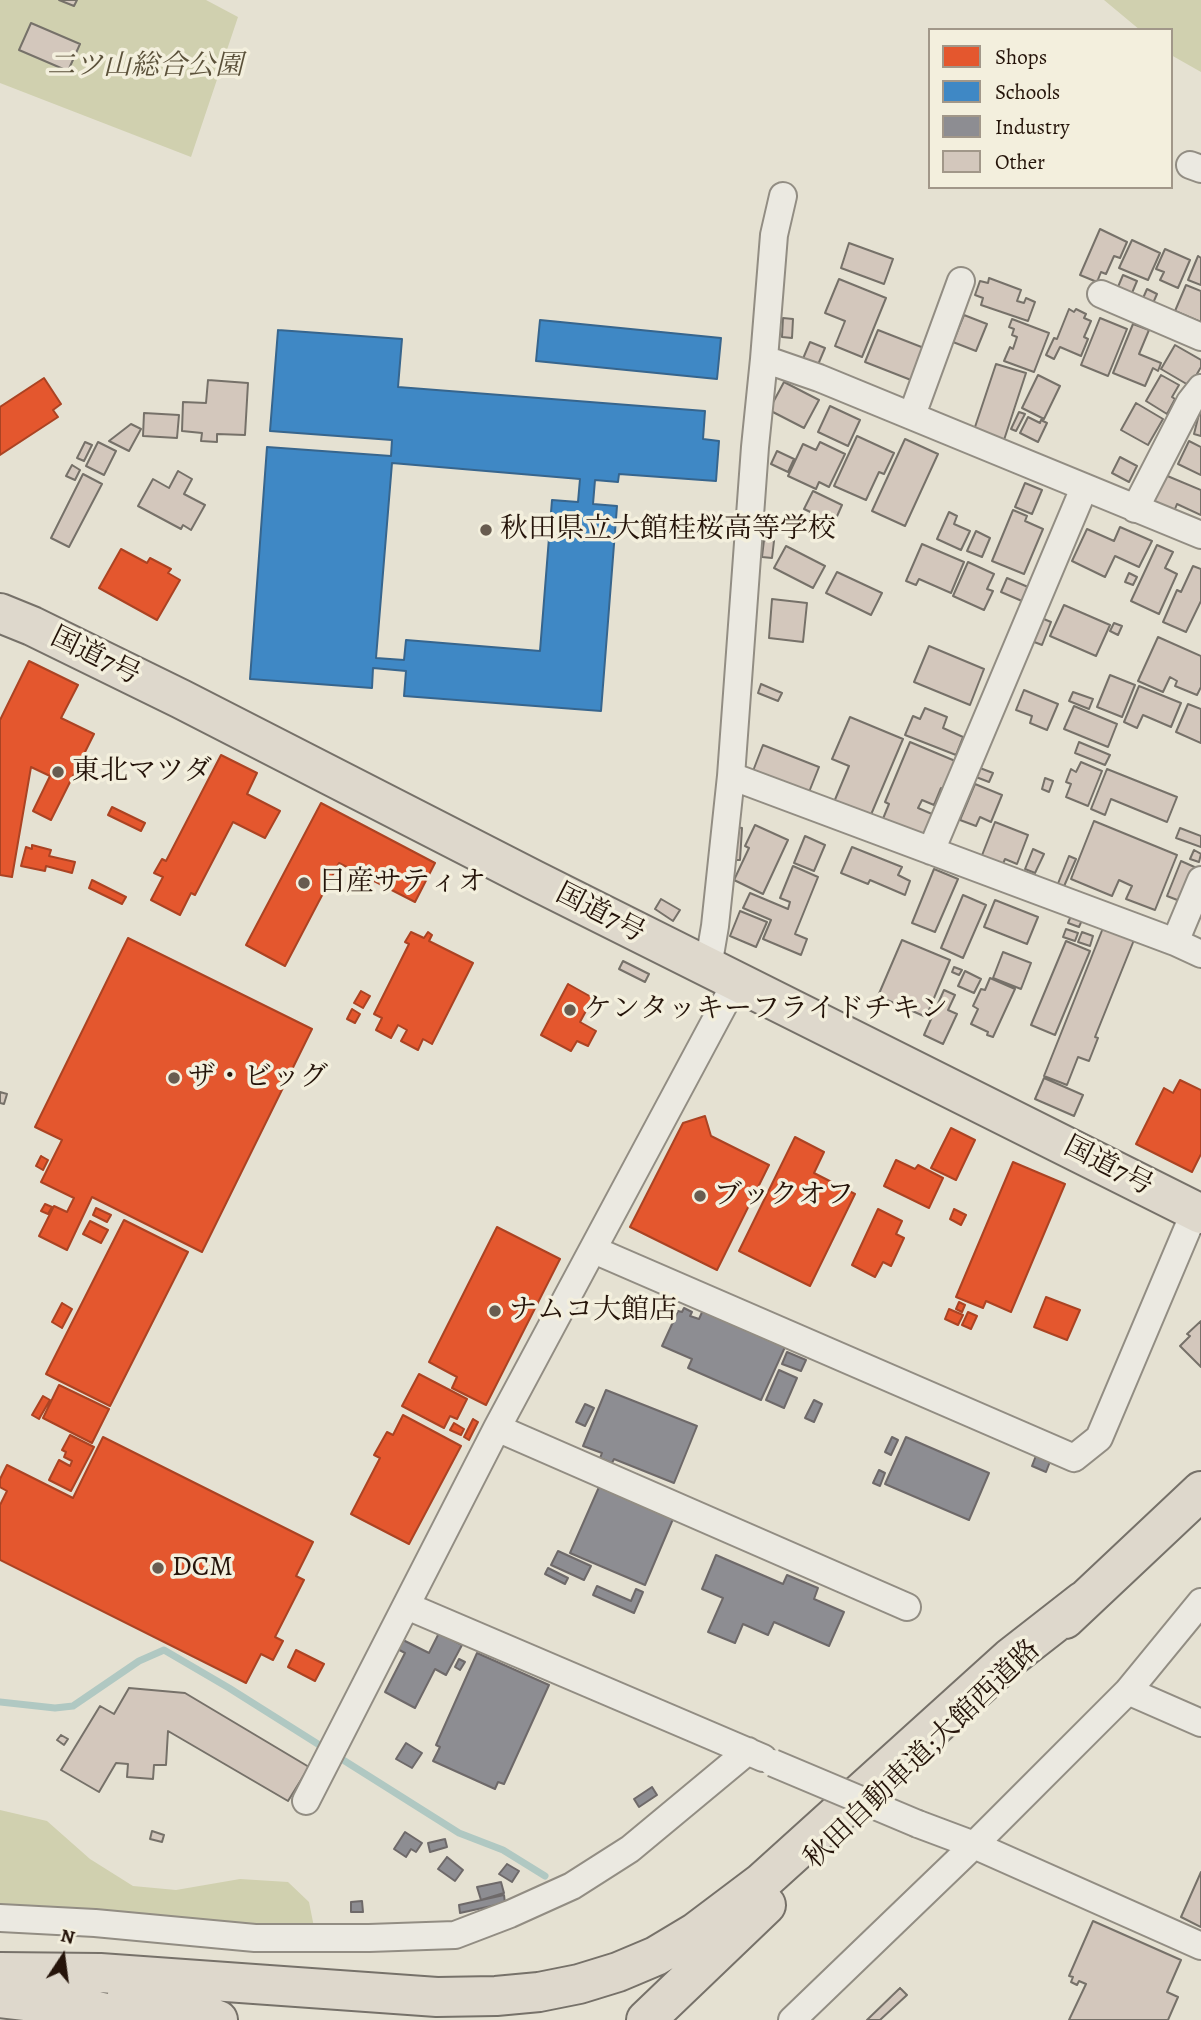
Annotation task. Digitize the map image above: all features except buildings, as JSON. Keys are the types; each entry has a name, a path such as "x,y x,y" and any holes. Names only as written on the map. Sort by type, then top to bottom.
{"highway":[{"name":"国道7号","path":"0,613 193,705 722,975 1198,1213"},
{"name":"秋田自動車道;大館西道路","path":"651,2016 1201,1491"},
{"path":"0,1973 113,1974 437,1997 539,1992 618,1972 656,1956 696,1932 761,1883 1010,1658 1083,1601"},
{"path":"0,1973 83,1983 132,1993 218,2020"},
{"path":"0,1998 83,2008 141,2020"},
{"path":"0,2015 18,2020"}],"street":[{"path":"306,1801 498,1428 594,1250 722,975 715,926 731,776 755,447 774,235 783,195"},
{"path":"912,415 961,281"},
{"path":"1101,294 1201,337"},
{"path":"764,359 912,415 1201,535"},
{"path":"1135,509 1190,402 1201,388"},
{"path":"931,851 1084,488"},
{"path":"731,776 1201,954"},
{"path":"1175,942 1201,880"},
{"path":"594,1250 1074,1458 1099,1438 1198,1213"},
{"path":"498,1428 907,1607"},
{"path":"792,2020 974,1845 1128,1691 1201,1602"},
{"path":"407,1606 773,1763 974,1845 1201,1946"},
{"path":"1128,1691 1201,1723"},
{"path":"0,1918 95,1923 255,1938 456,1935 572,1885 630,1849 748,1751"}],"green space":[{"name":"二ツ山総合公園","path":"0,0 206,0 238,17 191,157 0,83"},
{"path":"1104,0 1201,0 1201,72 1173,56 1173,28 1138,28"},
{"path":"0,1810 47,1821 90,1859 133,1886 176,1890 240,1879 288,1882 309,1902 314,1927 240,1927 0,1904"}],"waterway":[{"path":"0,1702 55,1708 73,1706 139,1661 164,1650 459,1833 503,1850 545,1876"}],"place":[{"name":"秋田県立大館桂桜高等学校","path":"486,530"},
{"name":"東北マツダ","path":"58,772"},
{"name":"日産サティオ","path":"304,883"},
{"name":"ケンタッキーフライドチキン","path":"570,1010"},
{"name":"ザ・ビッグ","path":"174,1078"},
{"name":"ブックオフ","path":"700,1196"},
{"name":"ナムコ大館店","path":"495,1311"},
{"name":"DCM","path":"158,1568"}]}
